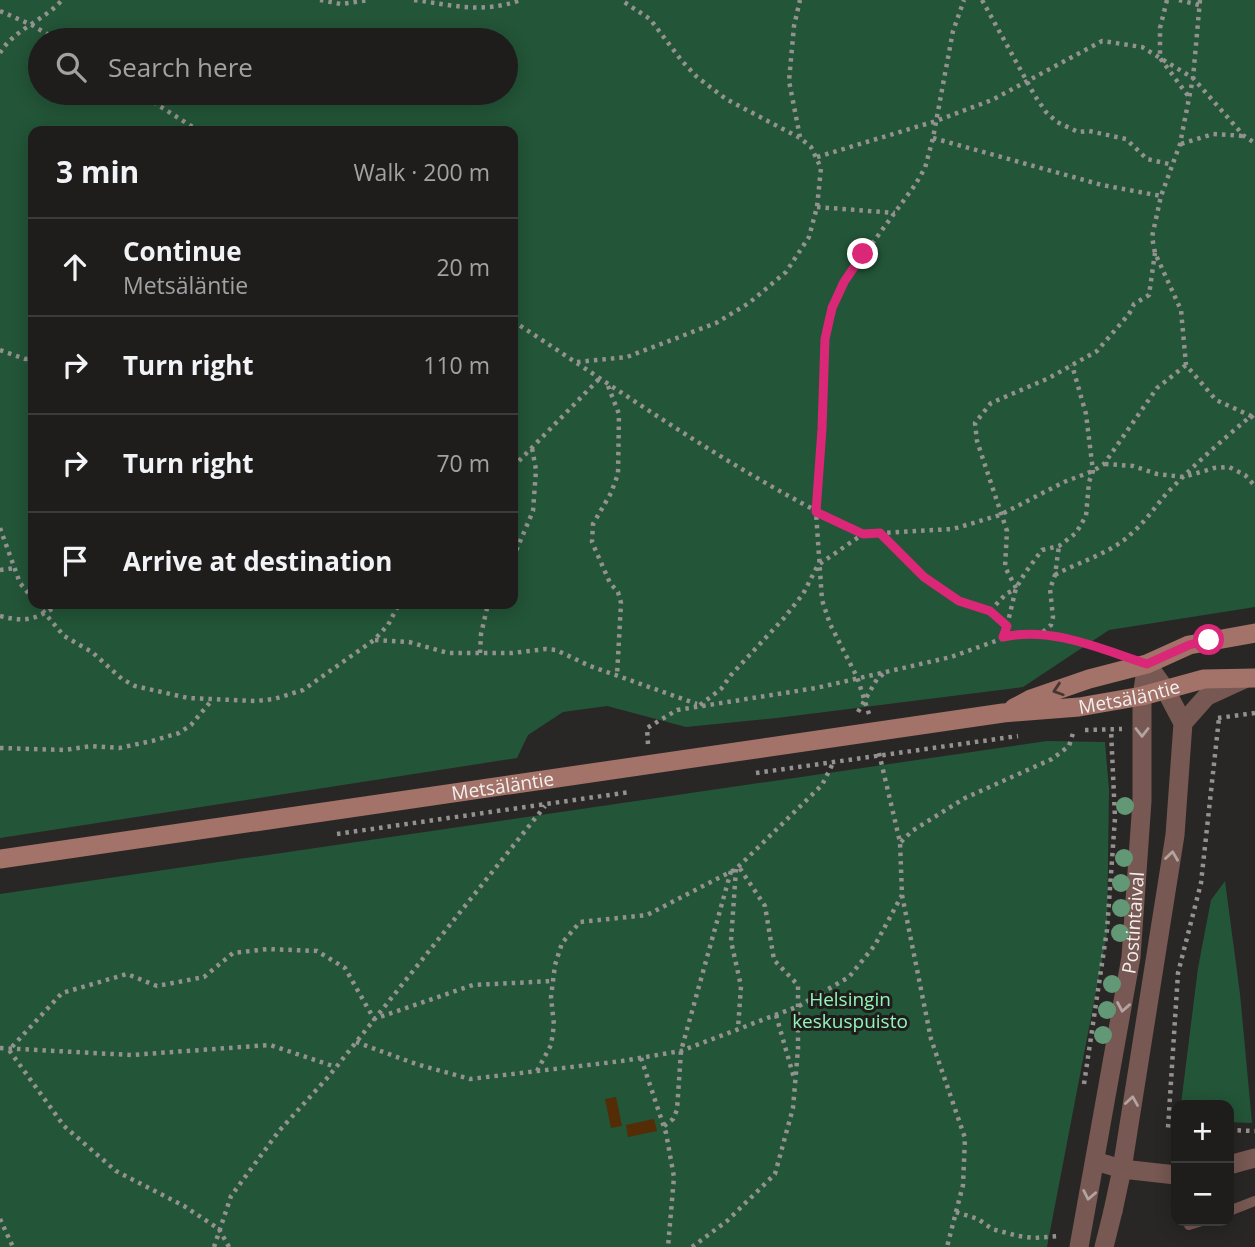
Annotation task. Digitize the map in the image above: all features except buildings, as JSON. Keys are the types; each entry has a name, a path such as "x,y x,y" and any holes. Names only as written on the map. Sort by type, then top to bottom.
{"main road":[{"name":"Metsäläntie","path":"1003,713 1031,699 1089,679 1147,664 1189,645 1255,633"},
{"name":"Metsäläntie","path":"0,859 1003,713 1079,707 1142,696 1205,679 1250,679"}],"street":[{"path":"1147,664 1183,723 1207,696 1250,679"},
{"name":"Postintaival","path":"1079,1247 1131,957 1142,801 1142,696 1147,664"},
{"name":"Postintaival","path":"1104,1247 1122,1169 1173,848 1183,723"},
{"path":"1234,1164 1255,1158"},
{"path":"1095,1161 1122,1169 1171,1174"}],"lane":[{"path":"1234,1209 1255,1202"}],"path":[{"path":"28,28 52,12 62,0"},
{"path":"320,0 341,4 369,0"},
{"path":"414,0 481,9 521,0"},
{"path":"577,362 627,357 716,323 749,303 786,272 809,237 817,207 821,168 811,147 800,138 726,99 697,77 649,19 621,0"},
{"path":"800,0 794,26 789,81 800,138"},
{"path":"864,700 858,677 830,624 822,600 818,565 816,512 825,339 832,308 844,282 925,168 953,31 964,0"},
{"path":"982,0 1046,112 1057,122 1078,132 1089,131 1126,139 1147,159 1173,165"},
{"path":"1167,0 1160,28 1160,58 1189,98"},
{"path":"1016,588 1005,567 1007,531 977,441 975,423 991,403 1097,351 1135,304 1149,295 1155,253 1153,229 1161,196 1180,145 1193,78 1200,2 1179,0"},
{"path":"0,11 37,28"},
{"path":"0,53 28,28"},
{"path":"817,157 936,121 992,100 1102,41 1142,47 1193,78 1244,136 1255,143"},
{"path":"158,105 190,126"},
{"path":"1180,145 1213,134 1244,136"},
{"path":"933,138 1102,185 1161,196"},
{"path":"817,207 895,213"},
{"path":"1055,575 1076,563 1103,553 1131,535 1184,477 1254,417 1216,400 1186,365 1181,310 1155,253"},
{"path":"518,324 607,385 779,492 863,534 953,528 1000,515 1064,482 1093,471 1104,464 1157,388 1186,365"},
{"path":"0,350 28,359"},
{"path":"1003,637 1016,588 1042,550 1059,546 1076,533 1086,516 1089,482 1093,471 1086,414 1072,365"},
{"path":"518,462 599,379"},
{"path":"607,385 619,414 618,474 611,493 593,524 592,542 621,603 617,676"},
{"path":"518,546 533,511 536,470 533,448"},
{"path":"1104,464 1133,466 1157,474 1184,477 1214,468 1229,467 1245,475 1255,486"},
{"path":"0,528 20,583 28,593"},
{"path":"880,533 924,577 959,601 990,611 1007,626"},
{"path":"700,705 721,689 784,618 803,594 818,565 863,534"},
{"path":"1042,633 1051,625 1053,617 1050,589 1059,546"},
{"path":"0,570 15,568"},
{"path":"990,611 1006,594 1016,588"},
{"path":"41,609 64,636 92,652 122,679 135,685 169,695 256,701 290,696 303,690 374,640 388,625 396,609"},
{"path":"0,616 21,621 52,609"},
{"path":"480,653 487,609"},
{"path":"648,765 647,728 677,710 816,688 951,657 1018,633 1042,633 1076,640 1147,664"},
{"path":"374,640 409,642 448,653 556,650 617,676 700,705"},
{"path":"852,724 877,679 887,671"},
{"path":"0,748 119,748 152,741 178,733 191,725 212,700"},
{"path":"1171,1128 1168,1128 1178,972 1201,883 1219,718"},
{"path":"900,842 912,831 965,798 1052,759 1069,746 1074,730"},
{"path":"1083,1090 1107,930 1114,843 1111,730"},
{"path":"747,775 1007,737"},
{"path":"537,1071 551,1045 554,1025 551,998 562,943 580,922 647,915 735,869 821,785 840,749"},
{"path":"883,775 900,842 902,895 932,1040 946,1089 960,1119 965,1138 965,1170 947,1247"},
{"path":"326,836 635,791"},
{"path":"214,1247 231,1196 279,1131 336,1067 545,805"},
{"path":"692,1247 727,1221 775,1174 793,1108 796,1083 798,985 774,960 765,906 735,869"},
{"path":"735,869 731,941 741,986 738,1029"},
{"path":"664,1126 673,1119 677,1110 681,1051 735,869"},
{"path":"356,1042 416,1064 470,1079 681,1051 799,1006 849,977 875,945 902,895"},
{"path":"9,1050 62,993 127,974 157,986 204,977 233,953 268,949 317,951 345,968 374,1019"},
{"path":"374,1019 473,985 553,981"},
{"path":"776,1015 796,1083"},
{"path":"0,1048 131,1055 270,1045 336,1067"},
{"path":"9,1050 64,1126 116,1171 184,1206 219,1229 229,1247"},
{"path":"641,1058 664,1126 674,1177 668,1247"},
{"path":"1234,1130 1255,1131"},
{"path":"956,1212 978,1219 992,1229 1018,1236 1061,1236"},
{"path":"0,1219 13,1247"},
{"path":"1058,1247 1063,1223"}],"green space":[{"path":"0,0 1255,0 1255,607 1109,630 1023,687 686,727 607,706 563,712 528,735 517,758 0,838"},
{"name":"Helsingin keskuspuisto","path":"1047,741 1105,742 1109,790 1107,934 1047,1247 0,1247 0,894"},
{"path":"1225,881 1240,994 1252,1123 1234,1122 1234,1100 1182,1100 1198,968 1211,900"}],"route":[{"path":"863,254 844,282 832,308 825,339 816,512 863,534 880,533 924,577 959,601 990,611 1007,626 1003,637 1018,633 1042,633 1076,640 1147,664 1189,645 1209,640"}]}
